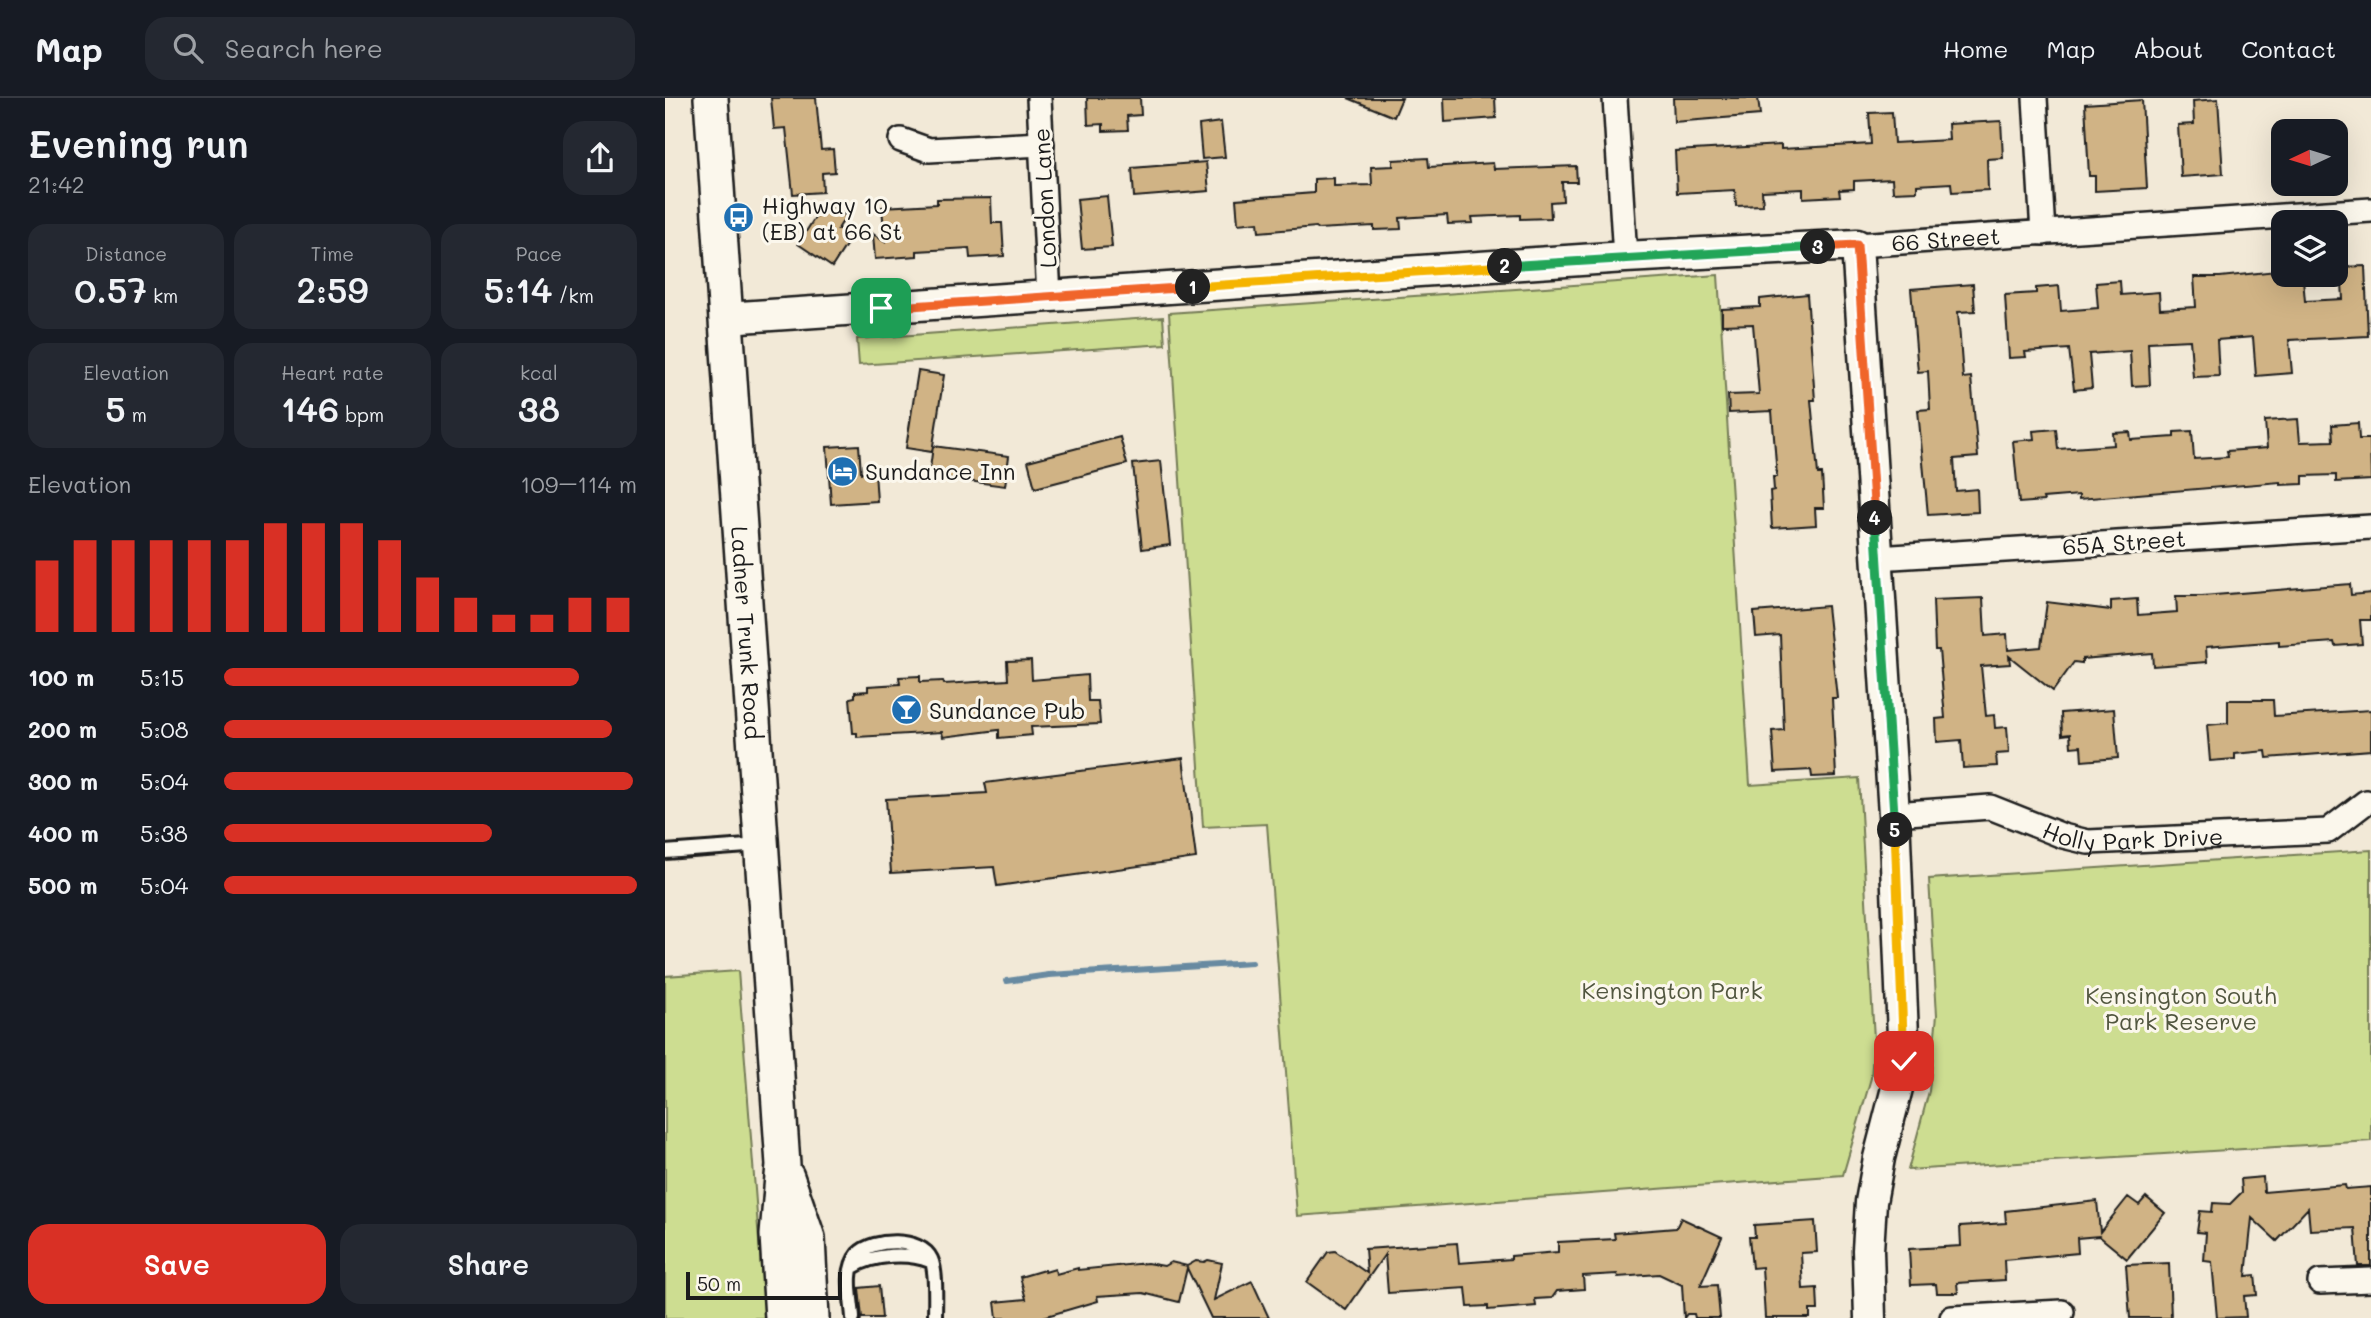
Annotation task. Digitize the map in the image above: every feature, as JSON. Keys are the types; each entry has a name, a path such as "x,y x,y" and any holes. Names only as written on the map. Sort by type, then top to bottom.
{"main road":[{"name":"Ladner Trunk Road","path":"711,98 783,1165 777,1235 782,1318"},
{"name":"Ladner Trunk Road","path":"783,1165 808,1238 813,1318"}],"street":[{"name":"London Lane","path":"1039,98 1049,297"},
{"path":"1615,98 1625,257"},
{"path":"2035,98 2043,233"},
{"path":"901,140 929,150 1042,144"},
{"name":"66 Street","path":"726,318 2371,210"},
{"path":"1857,245 1894,814 1904,1061 1879,1158 1871,1202 1868,1250 1870,1318"},
{"name":"65A Street","path":"1877,558 2371,527"},
{"name":"Holly Park Drive","path":"1894,814 1990,807 2063,836 2088,842 2328,831 2367,802"},
{"path":"2320,1282 2371,1280"},
{"path":"1952,1318 2062,1312"}],"lane":[{"path":"665,852 761,845"},
{"path":"853,1318 850,1281 858,1254 880,1244 910,1242 927,1252 933,1262 935,1318"}],"green space":[{"name":"Kensington Park","path":"1718,275 1750,785 1859,778 1874,1039 1871,1078 1843,1175 1297,1216 1267,824 1203,827 1169,313"},
{"path":"1163,317 1165,344 859,365 857,339"},
{"name":"Kensington South Park Reserve","path":"2371,850 2371,1141 1908,1170 1929,1091 1937,1015 1929,879"},
{"path":"738,971 765,1318 665,1318 665,976"}],"building":[{"path":"771,98 816,98 821,150 833,149 835,172 822,173 823,192 793,194 786,128 774,129"},
{"path":"1087,98 1140,98 1141,115 1127,116 1128,130 1103,131 1103,124 1088,125"},
{"path":"1348,98 1402,98 1394,117"},
{"path":"1444,98 1495,98 1496,118 1445,122"},
{"path":"1673,98 1758,98 1760,115 1674,122"},
{"path":"2218,99 2223,174 2181,177 2178,125 2194,124 2193,101"},
{"path":"2142,100 2147,188 2095,191 2095,176 2089,176 2085,104"},
{"path":"1892,112 1894,143 1949,140 1948,124 2001,121 2003,158 1987,159 1988,190 1952,192 1951,183 1917,185 1917,191 1893,192 1892,179 1854,181 1854,189 1839,190 1840,196 1803,198 1803,189 1762,191 1763,205 1736,206 1735,190 1677,193 1675,151 1781,145 1781,149 1871,144 1869,113"},
{"path":"1221,122 1225,157 1202,159 1199,125"},
{"path":"1428,158 1429,167 1493,163 1494,169 1576,166 1577,182 1562,182 1563,201 1550,202 1551,218 1520,219 1520,215 1472,217 1473,223 1448,224 1447,215 1400,218 1401,229 1374,230 1374,226 1316,227 1259,232 1258,222 1238,224 1236,199 1314,193 1314,179 1334,178 1334,186 1372,185 1371,167 1393,166 1393,160"},
{"path":"1206,162 1209,191 1134,197 1132,168"},
{"path":"1107,196 1112,247 1082,249 1077,199"},
{"path":"991,198 992,223 1002,223 1004,256 970,258 969,248 917,251 917,256 875,259 873,234 885,242 882,207 937,204 937,199"},
{"path":"825,202 846,216 838,229 857,228 832,267 798,244"},
{"path":"2365,266 2368,336 2289,340 2292,373 2256,376 2253,337 2217,340 2219,376 2193,377 2190,340 2148,342 2150,385 2132,386 2130,351 2089,354 2092,388 2074,390 2069,349 2025,352 2026,357 2009,358 2005,295 2036,293 2036,288 2059,286 2061,311 2098,308 2096,283 2120,281 2121,295 2159,292 2160,309 2196,307 2194,277 2271,272 2271,287 2304,287 2305,301 2343,299 2342,287 2348,287 2348,267"},
{"path":"1973,284 1975,311 1958,312 1963,378 1971,377 1978,457 1954,459 1956,491 1977,489 1978,512 1928,515 1918,410 1930,409 1928,371 1918,372 1911,289"},
{"path":"1807,294 1815,400 1811,400 1824,508 1815,508 1816,525 1772,528 1770,491 1774,490 1773,477 1777,477 1772,411 1729,413 1728,395 1759,394 1753,324 1722,325 1722,309 1760,307 1760,299"},
{"path":"918,371 944,375 932,452 906,448"},
{"path":"2298,419 2300,442 2333,441 2332,425 2358,423 2359,439 2370,439 2371,480 2336,482 2336,475 2303,476 2303,484 2280,485 2280,482 2079,499 2079,495 2019,503 2013,441 2034,439 2033,431 2056,429 2058,449 2114,445 2113,433 2130,432 2131,440 2174,437 2174,432 2192,431 2194,459 2228,457 2227,451 2267,448 2265,421"},
{"path":"1120,437 1127,464 1035,488 1028,461"},
{"path":"859,445 861,473 875,472 877,501 831,504 827,447"},
{"path":"933,446 1009,456 1005,486 929,476"},
{"path":"1161,461 1170,545 1142,549 1133,464"},
{"path":"2350,584 2351,595 2371,593 2371,620 2360,620 2362,644 2335,646 2334,642 2279,646 2279,641 2206,647 2207,662 2153,666 2152,653 2082,659 2082,663 2074,662 2053,691 2009,656 2010,664 1981,666 1986,716 1994,715 1995,728 2007,727 2009,753 1996,754 1997,766 1963,768 1961,740 1937,742 1936,719 1945,718 1939,650 1935,650 1933,600 1983,598 1985,636 2007,634 2008,650 2041,647 2047,602 2111,610 2111,601 2137,599 2138,615 2177,612 2176,596"},
{"path":"1827,606 1837,698 1832,698 1836,776 1812,777 1811,770 1775,772 1772,731 1784,730 1780,635 1756,637 1754,612"},
{"path":"1031,660 1032,680 1087,675 1088,701 1098,701 1100,724 1031,727 1032,735 999,738 999,730 943,737 942,732 857,737 857,733 853,733 850,698 855,697 855,692 868,691 868,686 900,684 899,677 920,676 920,682 943,681 944,684 1008,680 1007,661"},
{"path":"2228,700 2273,700 2274,716 2371,710 2371,750 2267,758 2266,751 2235,754 2235,759 2210,761 2207,725 2228,723"},
{"path":"2114,709 2118,758 2082,761 2081,746 2071,747 2070,734 2062,735 2061,713"},
{"path":"1183,758 1196,858 997,886 994,867 891,873 886,799 987,793 985,783"},
{"path":"2263,1177 2264,1192 2345,1185 2346,1189 2371,1187 2371,1266 2358,1266 2355,1228 2310,1230 2308,1208 2277,1241 2252,1218 2246,1276 2255,1275 2257,1295 2244,1296 2246,1317 2217,1318 2212,1262 2204,1261 2206,1233 2197,1232 2200,1211 2212,1212 2213,1203 2230,1204 2242,1192 2241,1179"},
{"path":"2128,1197 2139,1205 2146,1197 2165,1213 2127,1259 2099,1236 2077,1238 2078,1253 2004,1260 2005,1280 1957,1283 1958,1293 1937,1293 1936,1284 1911,1285 1909,1249 1961,1246 1960,1226 2006,1223 2005,1211 2097,1201 2100,1232"},
{"path":"1681,1218 1722,1237 1700,1286 1717,1285 1720,1318 1695,1318 1694,1314 1687,1314 1684,1318 1682,1285 1659,1274 1583,1276 1584,1289 1557,1291 1552,1298 1535,1299 1536,1306 1488,1310 1488,1306 1468,1307 1466,1288 1388,1293 1385,1254 1346,1310 1307,1282 1328,1252 1335,1251 1367,1273 1365,1249 1457,1243 1459,1263 1511,1259 1511,1256 1558,1252 1558,1242 1615,1239 1614,1233 1676,1228"},
{"path":"1815,1221 1817,1252 1801,1253 1803,1289 1817,1288 1818,1310 1810,1310 1810,1318 1765,1318 1762,1267 1752,1268 1749,1237 1755,1237 1754,1225"},
{"path":"1196,1261 1222,1263 1214,1300 1252,1281 1269,1318 1211,1318 1187,1268 1179,1302 1143,1293 1097,1296 1098,1301 1040,1318 997,1318 995,1302 1026,1299 1020,1277 1044,1270 1055,1269 1056,1274 1078,1268 1147,1263 1164,1266 1171,1262 1187,1266"},
{"path":"2169,1263 2171,1318 2130,1318 2126,1265"},
{"path":"879,1286 882,1318 862,1318 859,1288"}],"waterway":[{"path":"1007,981 1049,975 1252,963"}],"place":[{"name":"Highway 10 (EB) at 66 St","path":"739,218"},
{"name":"Sundance Inn","path":"842,471"},
{"name":"Sundance Pub","path":"906,710"}],"route":[{"path":"881,308 1625,257 1857,245 1894,814 1904,1061"}]}
